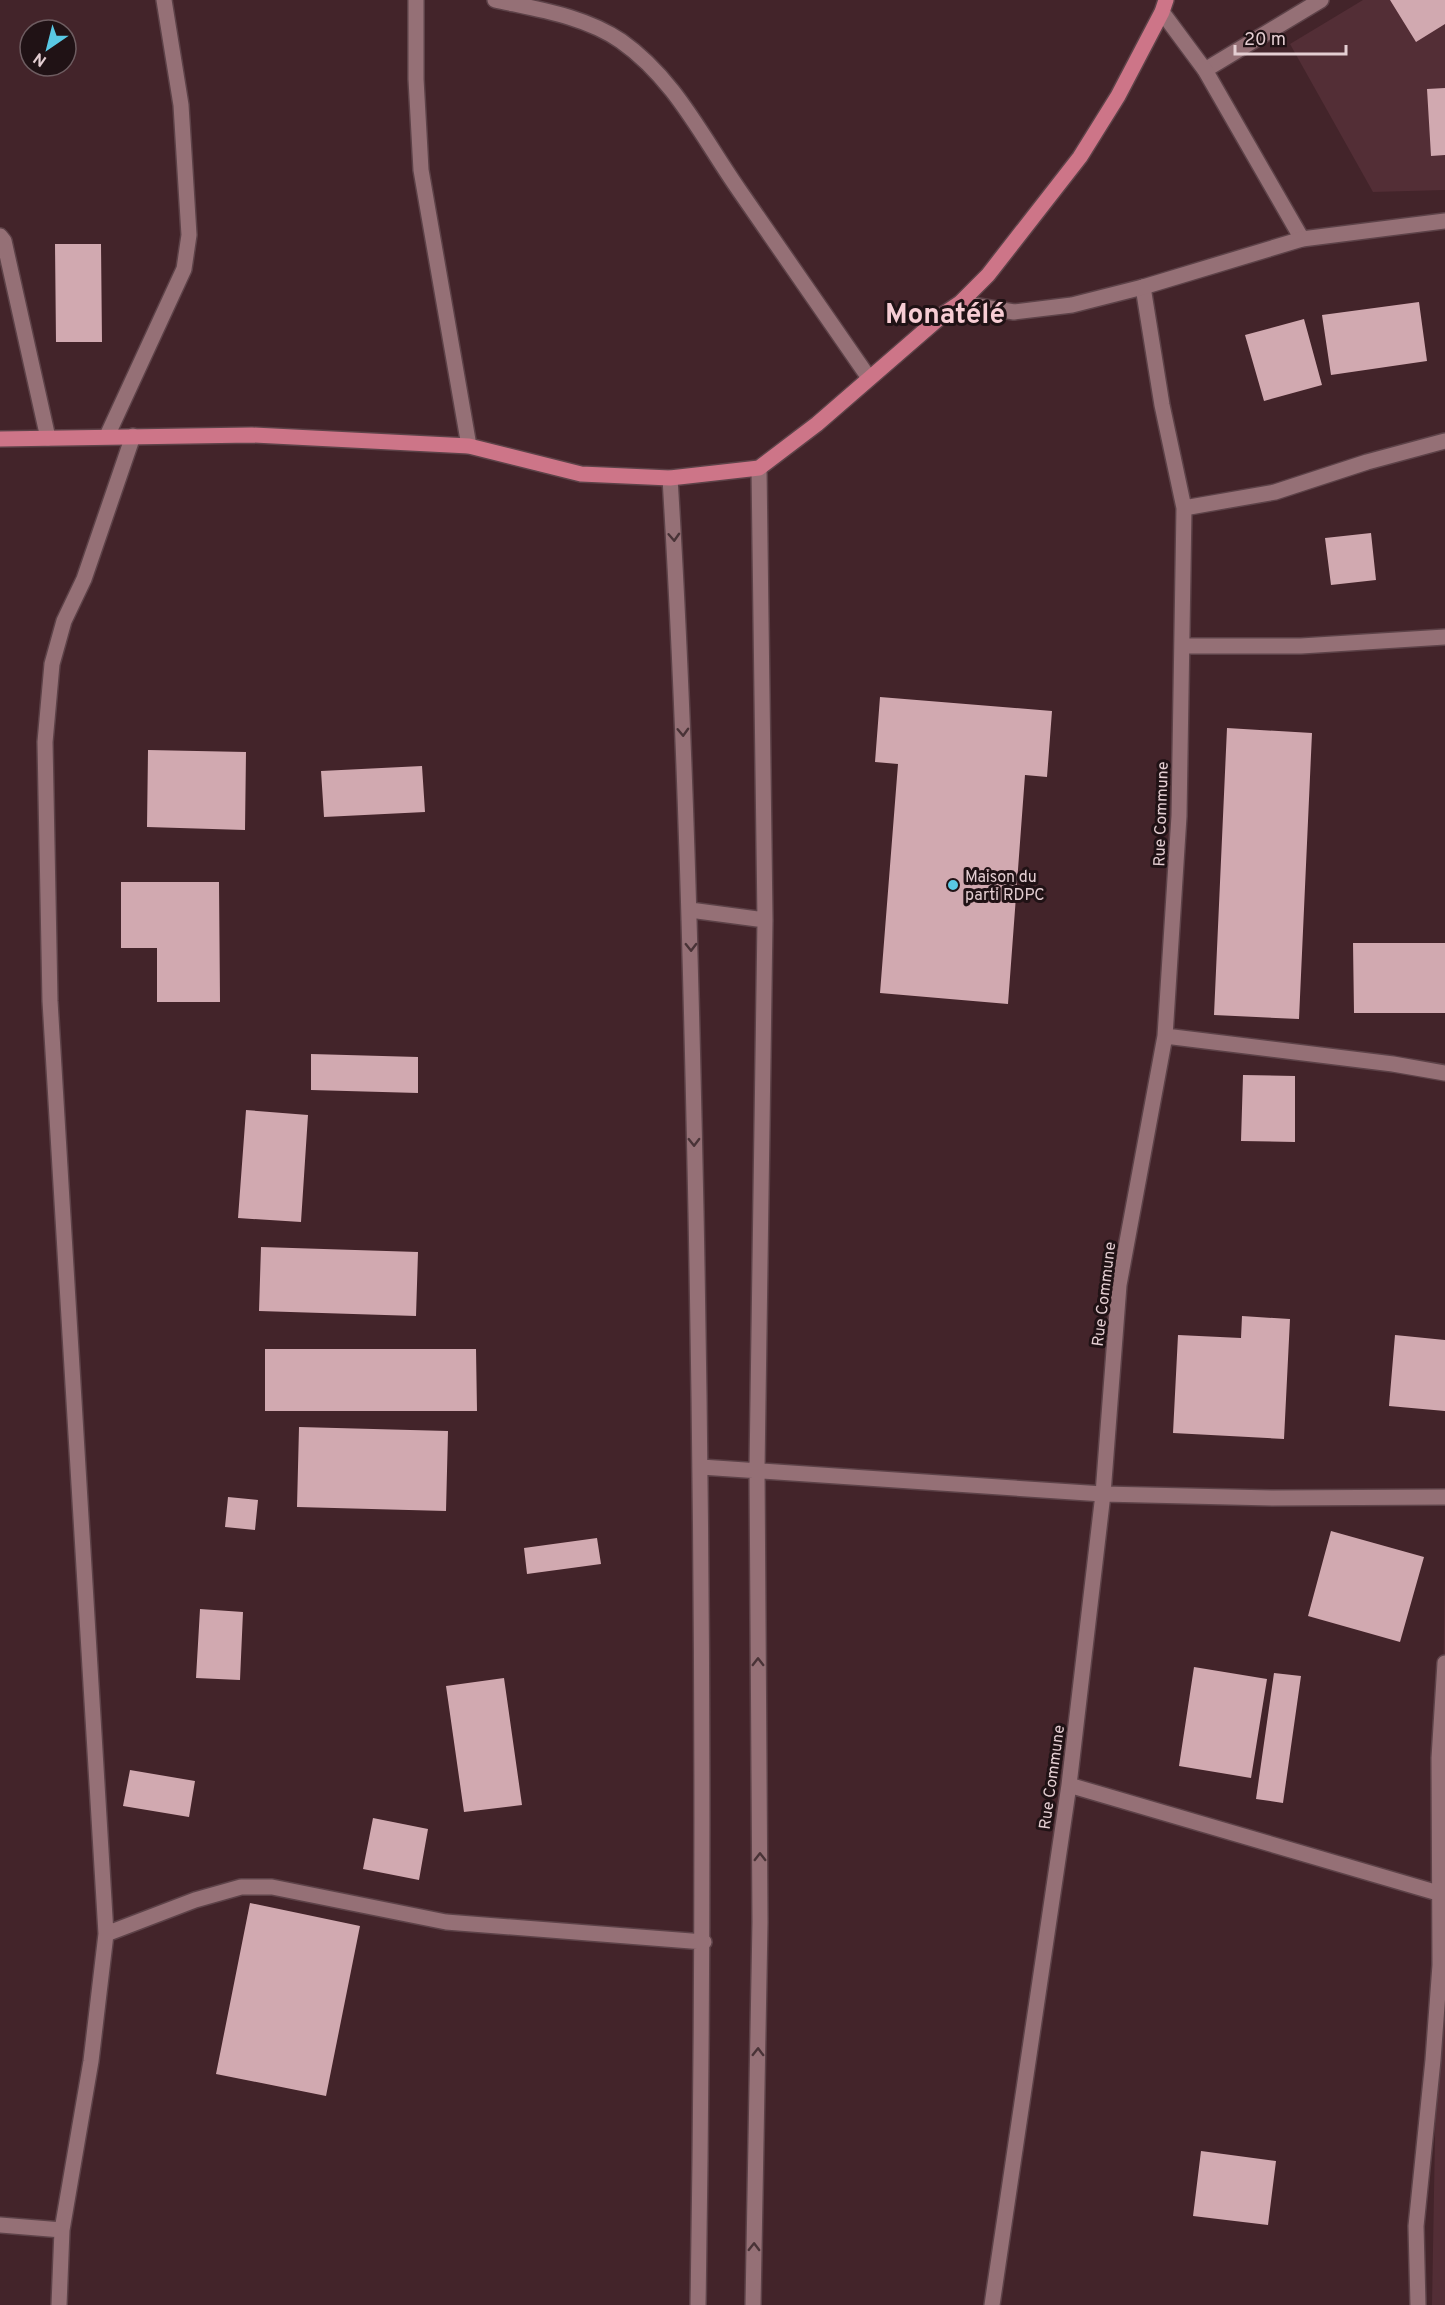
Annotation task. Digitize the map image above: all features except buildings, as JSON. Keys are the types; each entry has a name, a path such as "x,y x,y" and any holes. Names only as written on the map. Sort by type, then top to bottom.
{"main road":[{"path":"0,438 252,435 469,446 581,474 670,478 759,468 817,424 945,313 960,303 1017,241 1080,157 1118,96 1164,6"}],"street":[{"path":"107,436 184,268 189,235 181,105 164,0"},
{"path":"416,0 416,79 421,170 469,446"},
{"path":"495,0 575,20 619,40 654,68 687,109 737,188 869,378"},
{"path":"1205,70 1321,0"},
{"path":"1164,6 1205,70 1302,239"},
{"path":"960,303 1014,312 1072,305 1143,287 1302,239 1445,221"},
{"path":"0,236 4,241 48,438"},
{"name":"Rue Commune","path":"992,2305 1069,1785 1103,1494 1119,1286 1165,1036 1179,816 1184,508 1162,405 1143,287"},
{"path":"59,2305 62,2230 91,2061 106,1934 50,1001 45,742 55,653 133,436"},
{"path":"1184,508 1275,492 1367,462 1445,441"},
{"path":"753,2305 760,1922 757,1469 765,920 759,468"},
{"path":"670,478 690,910 701,1467 704,1942 698,2305"},
{"path":"1183,646 1301,646 1445,637"},
{"path":"690,910 765,920"},
{"path":"1165,1036 1393,1064 1445,1073"},
{"path":"701,1467 1103,1494 1273,1498 1445,1497"},
{"path":"1418,2305 1416,2226 1440,1965 1439,1758 1445,1663"},
{"path":"1069,1785 1438,1893"},
{"path":"106,1934 195,1900 241,1887 273,1887 446,1922 704,1942"},
{"path":"0,2225 62,2230"}],"shaded area":[{"path":"1363,0 1445,0 1445,190 1373,192 1290,44"},
{"path":"1445,1572 1445,2305 1432,2305"}],"place":[{"name":"Maison du parti RDPC","path":"953,885"}],"district":[{"name":"Monatélé","path":"945,313"}]}
